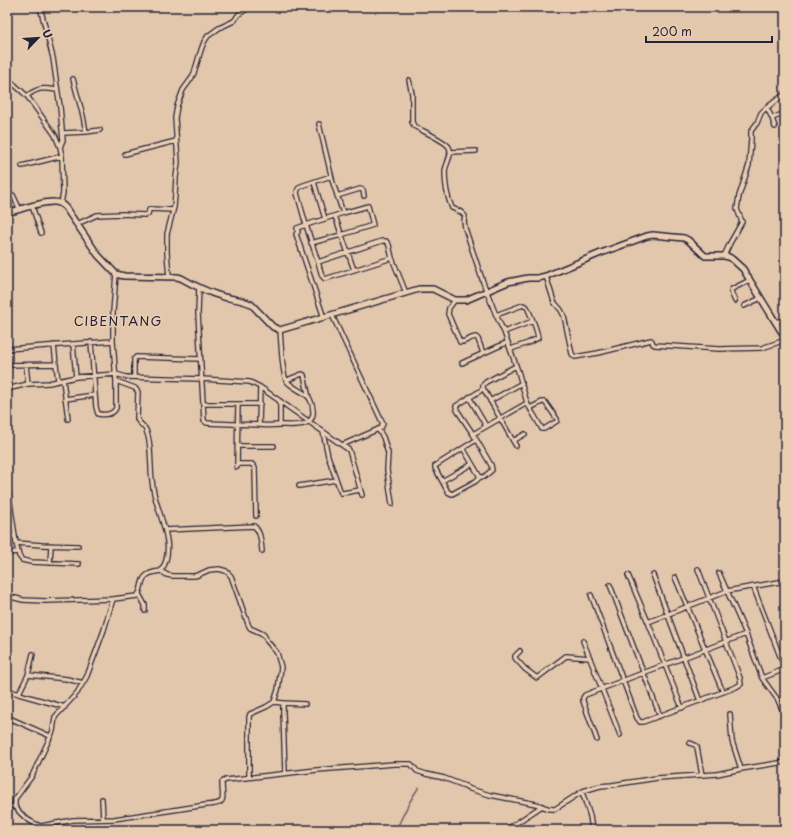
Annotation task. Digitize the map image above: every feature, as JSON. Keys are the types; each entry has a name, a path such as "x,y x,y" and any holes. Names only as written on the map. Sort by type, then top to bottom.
{"street":[{"path":"40,7 53,58 63,133 63,142 60,147"},
{"path":"169,277 167,253 168,234 173,210 178,162 175,118 177,106 183,90 192,79 204,42 208,36 234,21 239,14 250,7"},
{"path":"7,78 27,96 52,130 60,147 62,156 63,193 61,203"},
{"path":"73,79 86,132"},
{"path":"409,80 412,94 412,118 414,126 445,143 449,147 450,152 445,171 448,196 452,208 461,212 465,216 465,228 496,315 508,342 527,403 542,429 544,430 557,422 545,402 530,408"},
{"path":"27,96 39,89 57,90"},
{"path":"724,256 742,222 737,209 739,196 749,165 751,131 757,123 760,114 785,94"},
{"path":"767,108 775,127"},
{"path":"772,118 780,115 785,118"},
{"path":"319,124 331,176 343,213"},
{"path":"63,133 100,130"},
{"path":"125,154 176,141"},
{"path":"450,152 476,151"},
{"path":"22,166 62,156"},
{"path":"331,176 301,186 297,193 322,276 325,279 392,258"},
{"path":"314,182 325,219"},
{"path":"337,196 358,189 362,189 364,196"},
{"path":"13,195 20,210"},
{"path":"7,213 50,202 61,203 98,255 116,274 124,276 181,278 224,297 251,304 273,327 280,330 332,316 419,289 433,289 455,300 466,300 508,282 546,276 647,236 653,235 686,238 705,256 724,256 732,259 740,266 775,322 785,335"},
{"path":"32,206 41,233"},
{"path":"311,243 372,226 373,223 368,206 297,228 298,232 296,233 324,318"},
{"path":"77,224 97,215 144,215 148,214 150,209 173,210"},
{"path":"335,216 354,270"},
{"path":"318,262 384,241 387,242 406,293"},
{"path":"91,342 96,408 98,414 109,414 115,411 116,408 113,312 116,274"},
{"path":"546,276 554,302 564,316 572,354 574,357 598,353 651,340 655,345 719,349 762,348 785,340"},
{"path":"735,301 731,292 732,289 750,280"},
{"path":"199,287 198,313 204,420 207,423 259,425 300,425 307,423 314,414 304,375 302,374 287,380"},
{"path":"744,306 761,298"},
{"path":"455,300 448,314 460,342 476,338 478,339 483,353"},
{"path":"496,315 524,305 527,307 533,321 538,338 510,349"},
{"path":"332,316 383,426 342,445"},
{"path":"775,322 785,320"},
{"path":"504,332 533,321"},
{"path":"280,330 283,367 287,380 309,398"},
{"path":"7,349 113,341"},
{"path":"462,363 508,342"},
{"path":"73,344 76,377"},
{"path":"54,345 58,380"},
{"path":"134,377 134,359 136,357 200,359"},
{"path":"7,365 56,364"},
{"path":"26,365 28,384"},
{"path":"476,440 435,466 448,492 452,494 476,481 480,477 484,477 492,470 486,456 456,407 457,405 483,388 483,385 486,382 516,366"},
{"path":"7,389 28,384 76,377 116,374 126,377 250,382 260,387 350,452 362,495"},
{"path":"63,380 68,419"},
{"path":"7,596 23,600 45,601 134,597 139,594 145,576 147,574 161,571 165,565 167,557 167,544 165,530 153,489 149,438 145,427 138,422 137,419 138,392 135,388 116,381"},
{"path":"490,401 522,383"},
{"path":"259,425 260,387"},
{"path":"483,388 516,446"},
{"path":"66,399 95,395"},
{"path":"469,397 486,426"},
{"path":"280,401 280,425"},
{"path":"473,434 527,403"},
{"path":"203,404 260,404"},
{"path":"238,404 237,465 252,464 255,468 256,516"},
{"path":"378,429 383,437 388,453 388,470 392,504"},
{"path":"323,432 328,456 340,492 360,490"},
{"path":"513,440 525,434"},
{"path":"237,446 274,446"},
{"path":"463,448 480,477"},
{"path":"442,481 472,464"},
{"path":"300,486 336,480"},
{"path":"7,486 16,543 19,556 22,560 31,562 80,564"},
{"path":"165,530 254,526 260,534 262,551"},
{"path":"7,537 15,536"},
{"path":"16,543 78,546"},
{"path":"50,563 51,545"},
{"path":"7,553 18,552"},
{"path":"161,571 167,575 173,576 194,576 208,570 216,569 226,571 230,574 250,628 264,635 279,657 281,667 278,690 274,702 250,714 248,717 249,777"},
{"path":"591,595 639,721 643,722 736,687 742,682 698,569"},
{"path":"719,573 746,634 762,678 778,700 785,716"},
{"path":"628,575 682,708"},
{"path":"653,575 700,701"},
{"path":"675,577 723,692"},
{"path":"648,622 727,591 785,581"},
{"path":"610,585 660,716"},
{"path":"753,586 785,669 762,678"},
{"path":"139,594 145,605 145,611"},
{"path":"15,808 15,799 32,776 52,732 55,717 84,683 104,630 113,599"},
{"path":"597,740 583,699 585,695 746,634"},
{"path":"584,641 620,735"},
{"path":"520,652 515,656 515,658 525,669 537,678 566,656 590,658"},
{"path":"19,694 20,689 28,675 33,654"},
{"path":"28,675 66,679 84,683"},
{"path":"8,690 65,707"},
{"path":"274,702 283,704 304,704"},
{"path":"283,704 282,712 285,773"},
{"path":"730,714 732,741 741,769"},
{"path":"7,717 50,736"},
{"path":"690,743 697,747 702,776"},
{"path":"42,826 73,820 114,819 206,804 218,804 223,799 222,784 224,781 317,770 411,764 417,771 444,778 470,789 490,795 542,806 551,810 582,792 600,786 657,778 702,776 785,762"},
{"path":"582,792 590,816 592,830"},
{"path":"102,799 103,820"},
{"path":"7,805 15,808 29,821 42,826 46,830"},
{"path":"506,830 542,806"}],"waterway":[{"path":"251,7 252,9 255,7"},
{"path":"396,830 409,803 419,787"},
{"path":"343,830 344,828 354,828 356,830"}],"district":[{"name":"CIBENTANG","path":"118,321"}]}
